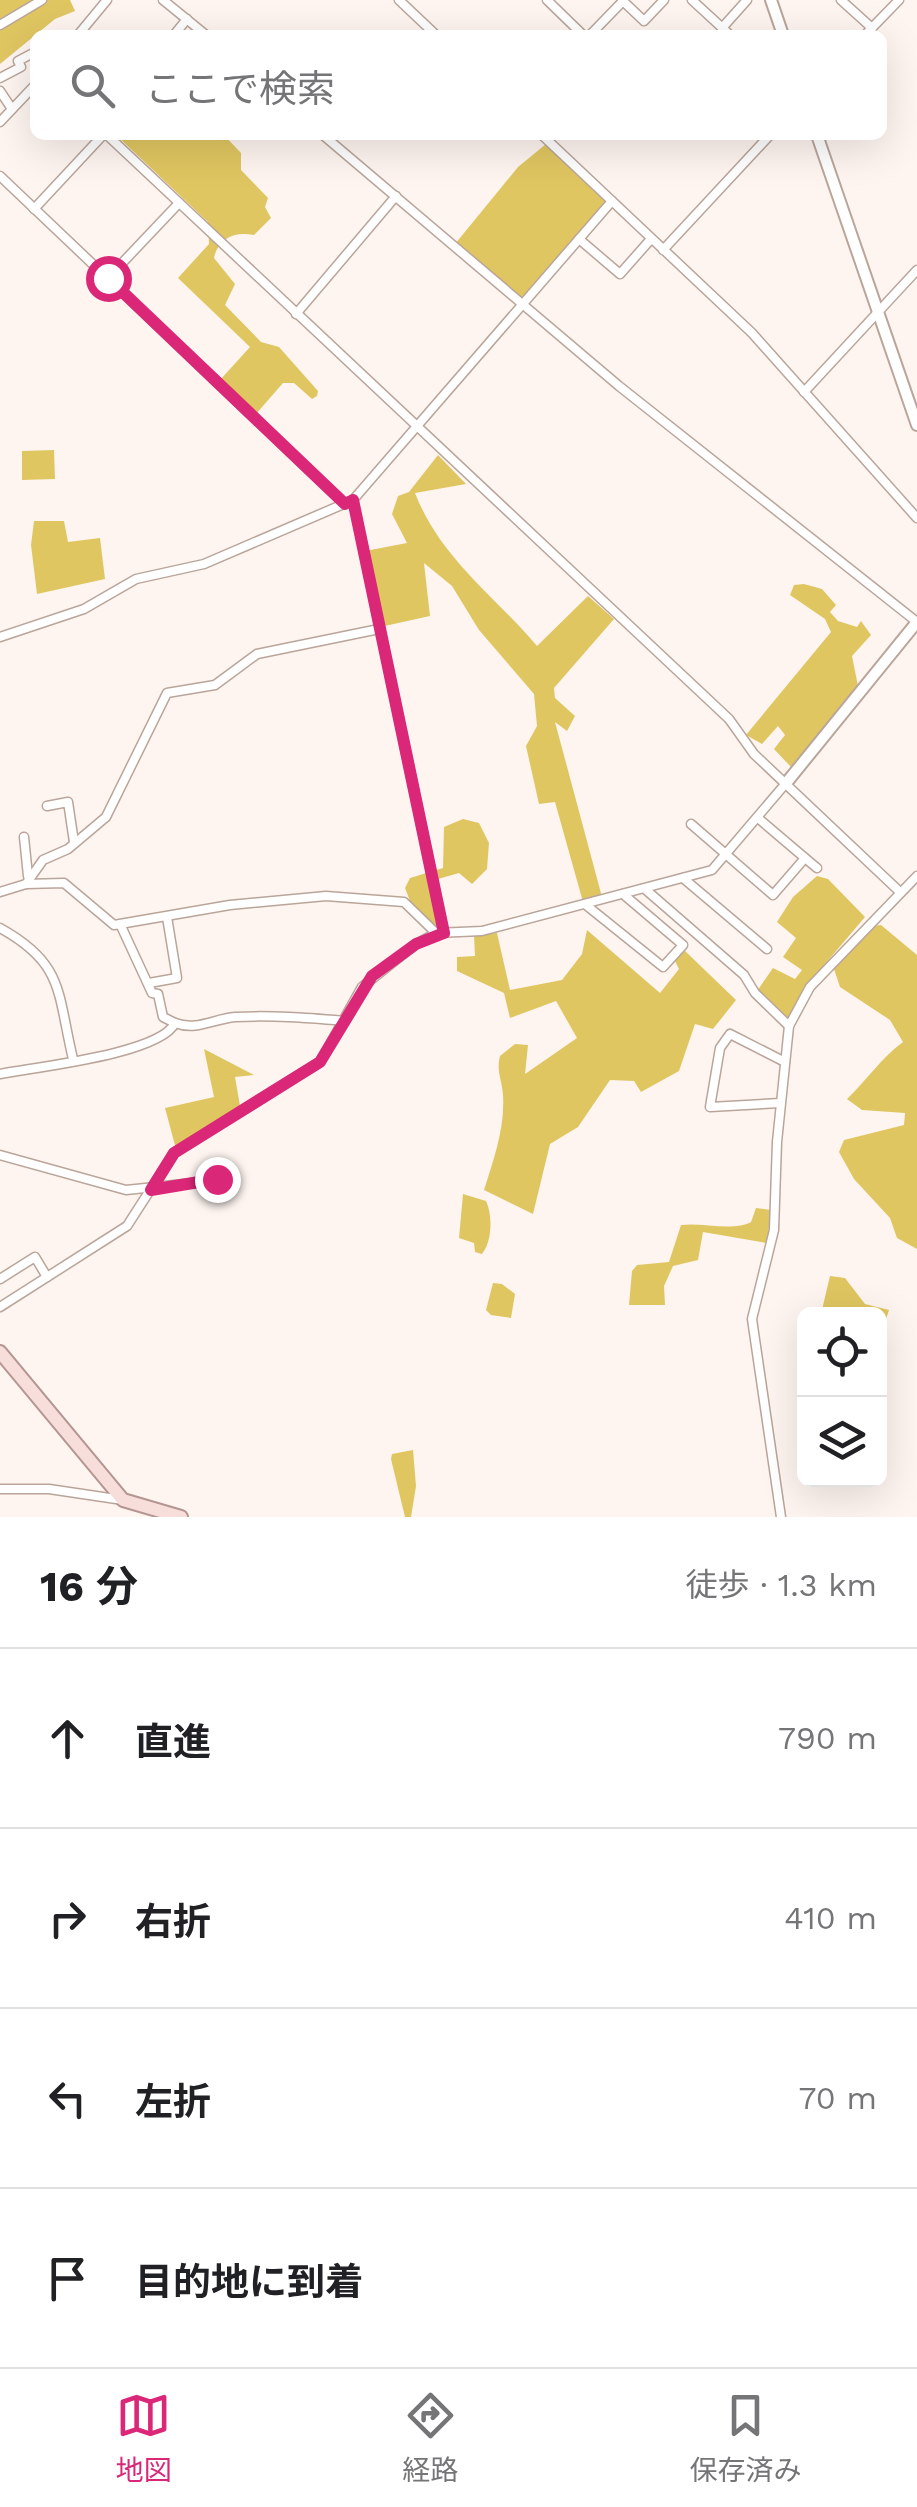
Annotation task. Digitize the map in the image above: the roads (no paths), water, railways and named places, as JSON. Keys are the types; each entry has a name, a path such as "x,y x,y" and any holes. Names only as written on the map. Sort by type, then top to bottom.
{"main road":[{"path":"0,1352 132,1508 181,1517"}],"street":[{"path":"0,24 42,0"},
{"path":"82,30 107,0"},
{"path":"163,0 198,30"},
{"path":"399,0 431,30"},
{"path":"547,0 581,30"},
{"path":"592,30 623,0 644,21 664,0"},
{"path":"692,0 724,30"},
{"path":"727,30 747,0"},
{"path":"771,0 781,30"},
{"path":"841,0 866,30"},
{"path":"870,30 898,0"},
{"path":"178,30 187,19"},
{"path":"0,78 21,67 18,61 30,55"},
{"path":"0,122 30,90"},
{"path":"0,91 12,109"},
{"path":"34,209 100,140"},
{"path":"110,140 729,719 754,754 900,892"},
{"path":"0,1290 4,1305 118,1233 174,1153 320,1062 372,976 440,933 482,931 712,870 917,622 521,305 330,140"},
{"path":"547,140 752,333 917,518"},
{"path":"663,250 765,140"},
{"path":"819,140 917,425"},
{"path":"0,176 349,502 379,629 440,933"},
{"path":"296,314 396,196"},
{"path":"0,638 84,609 136,579 204,564 349,502 612,201"},
{"path":"108,278 179,203"},
{"path":"579,240 620,274 651,239"},
{"path":"804,392 917,270"},
{"path":"0,892 27,880 43,860 106,817 168,692 215,685 257,654 379,629"},
{"path":"47,806 68,802 74,842"},
{"path":"758,818 817,868"},
{"path":"691,824 774,895 805,858"},
{"path":"24,837 27,880"},
{"path":"781,1517 752,1319 774,1230 780,1103 789,1026 810,988 917,876"},
{"path":"684,878 767,949"},
{"path":"27,880 64,883 97,914 120,926 152,993 158,994 163,1017 175,1024 192,1028 225,1018 268,1016 345,1021"},
{"path":"645,889 744,975 755,993 789,1026"},
{"path":"586,905 663,967 682,945 624,894"},
{"path":"120,926 230,905 343,896 404,902 440,933"},
{"path":"149,984 177,978 166,917"},
{"path":"0,928 30,945 50,965 73,1060"},
{"path":"0,1074 161,1038 175,1024"},
{"path":"780,1103 710,1107 720,1048 730,1034 785,1062"},
{"path":"0,1155 96,1184 151,1190 232,1178"},
{"path":"0,1279 34,1257 47,1277"},
{"path":"0,1490 50,1490 132,1508"}]}
